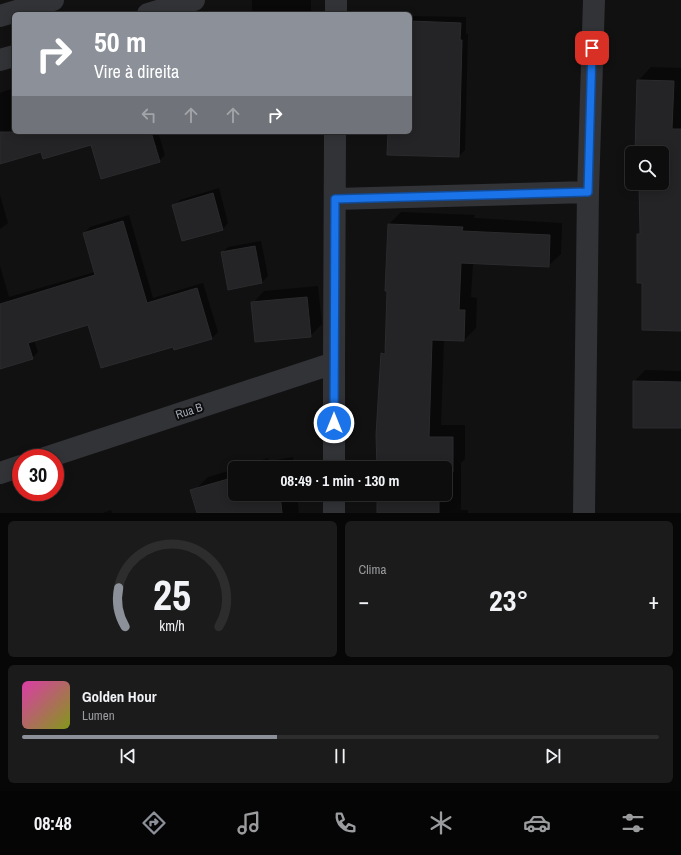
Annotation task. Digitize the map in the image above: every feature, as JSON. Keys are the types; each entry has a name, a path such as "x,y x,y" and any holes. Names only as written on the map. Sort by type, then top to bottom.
{"street":[{"path":"155,12 194,0"},
{"path":"336,0 336,12"},
{"path":"584,513 588,192 594,0"},
{"path":"19,12 51,5"},
{"path":"0,16 12,13"},
{"path":"0,60 12,57"},
{"path":"334,461 335,134"},
{"path":"335,199 588,192"},
{"name":"Rua B","path":"64,452 334,363"},
{"path":"0,473 12,469"},
{"path":"334,501 334,513"}],"building":[{"path":"412,21 461,23 460,40 462,40 459,157 387,155 388,134 412,134"},
{"path":"637,80 674,81 672,129 681,129 681,331 642,330 642,283 637,283 637,234 640,234 639,190 669,190 669,146 635,146"},
{"path":"0,132 12,132 12,134 152,134 160,162 101,179 91,145 43,159 41,152 0,164"},
{"path":"213,193 223,230 182,241 172,205"},
{"path":"123,221 147,303 197,288 212,339 174,350 173,347 101,368 88,325 28,343 33,359 0,369 0,304 95,275 83,233"},
{"path":"388,224 463,227 462,231 550,235 549,267 461,263 459,310 465,310 464,341 432,340 429,437 453,437 453,472 452,461 377,461 376,435 381,353 385,354 387,291 385,291"},
{"path":"255,246 262,283 228,290 221,252"},
{"path":"307,297 311,337 255,342 251,302"},
{"path":"633,381 681,382 681,428 633,428"},
{"path":"228,479 228,501 281,501 282,513 197,513 190,490"},
{"path":"377,501 439,501 439,513 377,513"}],"route":[{"path":"334,423 335,199 588,192 592,48"}]}
